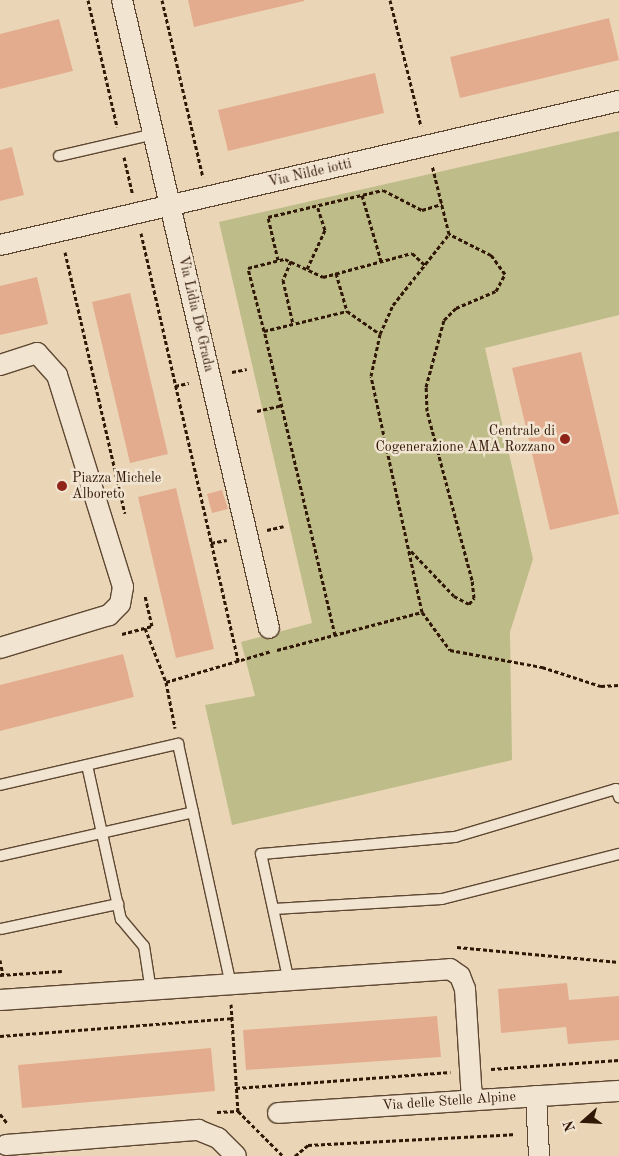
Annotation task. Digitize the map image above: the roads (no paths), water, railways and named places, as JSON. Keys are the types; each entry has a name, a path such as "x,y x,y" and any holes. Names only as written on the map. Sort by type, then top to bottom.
{"street":[{"name":"Via Lidia De Grada","path":"122,0 269,628"},
{"name":"Via Nilde iotti","path":"0,245 619,100"},
{"path":"0,365 37,353 49,361 57,375 123,587 120,604 109,616 0,648"},
{"path":"0,1000 152,992 450,969 460,976 465,989 472,1100"},
{"name":"Via delle Stelle Alpine","path":"278,1113 619,1091"},
{"path":"536,1096 539,1156"},
{"path":"8,1147 198,1130 218,1138 236,1156"}],"lane":[{"path":"59,156 154,134"},
{"path":"0,785 178,744 231,986"},
{"path":"87,765 121,919 144,946 152,992"},
{"path":"289,982 261,854 455,837 616,789 619,797"},
{"path":"0,856 193,812"},
{"path":"274,908 442,899 619,854"},
{"path":"1,930 118,904"}],"place":[{"name":"Centrale di Cogenerazione AMA Rozzano","path":"565,439"},
{"name":"Piazza Michele Alboreto","path":"62,486"}]}
